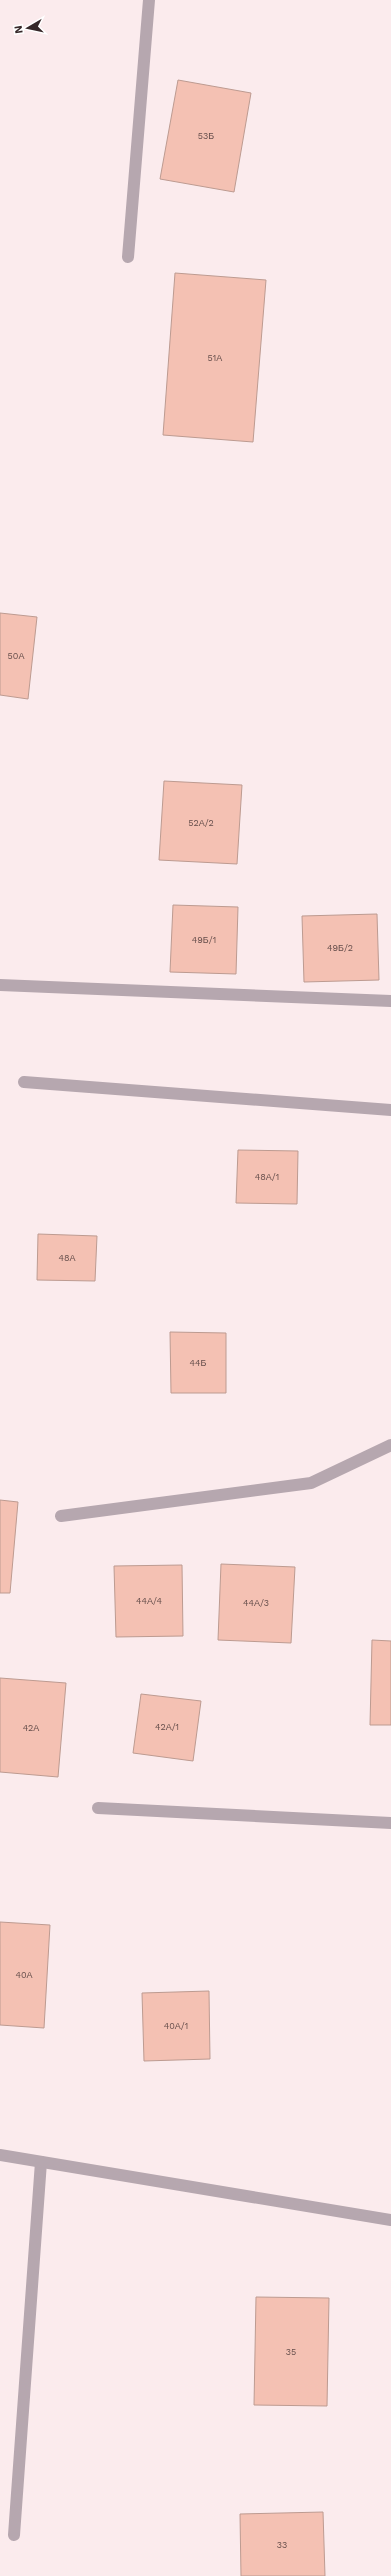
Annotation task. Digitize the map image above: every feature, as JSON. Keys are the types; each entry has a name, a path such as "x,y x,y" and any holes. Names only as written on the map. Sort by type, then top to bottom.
{"street":[{"path":"128,257 148,0"},
{"path":"0,986 391,1001"},
{"path":"24,1082 391,1110"},
{"path":"61,1516 311,1483 391,1445"},
{"path":"98,1808 391,1823"},
{"path":"0,2155 391,2220"},
{"path":"14,2535 42,2162"}],"building":[{"path":"178,80 251,93 234,192 160,179"},
{"path":"175,273 266,280 253,442 163,435"},
{"path":"0,613 37,617 28,699 0,695"},
{"path":"164,781 242,785 237,864 159,860"},
{"path":"173,905 238,907 236,974 170,972"},
{"path":"377,914 379,980 304,982 302,916"},
{"path":"238,1150 298,1151 297,1204 236,1203"},
{"path":"38,1234 97,1236 95,1281 37,1280"},
{"path":"170,1332 226,1333 226,1393 171,1393"},
{"path":"0,1500 18,1502 10,1593 0,1593"},
{"path":"221,1564 295,1567 291,1643 218,1640"},
{"path":"182,1565 183,1636 116,1637 114,1566"},
{"path":"372,1640 391,1641 391,1725 370,1725"},
{"path":"0,1678 66,1683 58,1777 0,1772"},
{"path":"141,1694 201,1701 193,1761 133,1753"},
{"path":"0,1922 50,1925 44,2028 0,2025"},
{"path":"209,1991 210,2059 144,2061 142,1993"},
{"path":"256,2297 329,2298 327,2406 254,2405"},
{"path":"323,2512 325,2576 241,2576 240,2514"}]}
